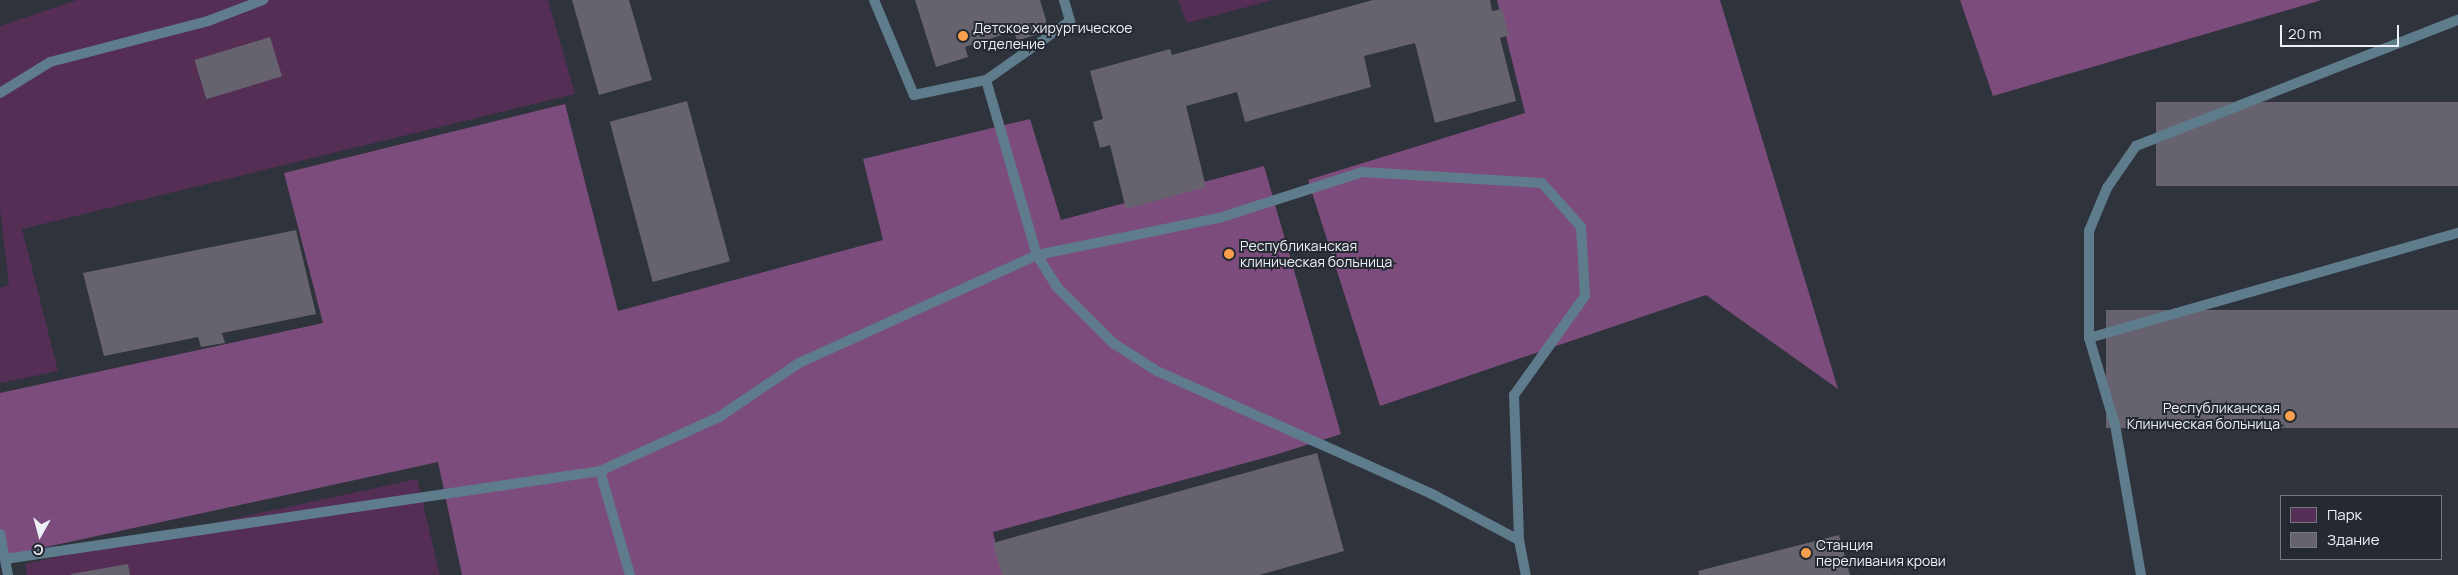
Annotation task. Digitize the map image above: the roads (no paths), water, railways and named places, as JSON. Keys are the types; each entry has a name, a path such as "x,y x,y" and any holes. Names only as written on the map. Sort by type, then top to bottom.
{"lane":[{"path":"0,93 50,62 208,21 263,0"},
{"path":"874,0 914,95 986,80 1070,21 1064,0"},
{"path":"2141,575 2115,425 2089,338 2089,231 2107,188 2136,146 2458,20"},
{"path":"986,80 1037,255 1057,287 1113,343 1157,371 1439,498 1519,540"},
{"path":"5,559 241,526 426,495 600,472 719,417 799,363 1037,255 1219,218 1362,172 1542,182 1581,227 1585,296 1514,395 1519,540 1526,575"},
{"path":"2089,338 2458,233"},
{"path":"600,472 630,575"},
{"path":"0,534 8,575"}],"place":[{"name":"Детское хирургическое отделение","path":"963,36"},
{"name":"Республиканская клиническая больница","path":"1229,254"},
{"name":"Республиканская Клиническая больница","path":"2290,416"},
{"name":"Станция переливания крови","path":"1806,553"}]}
